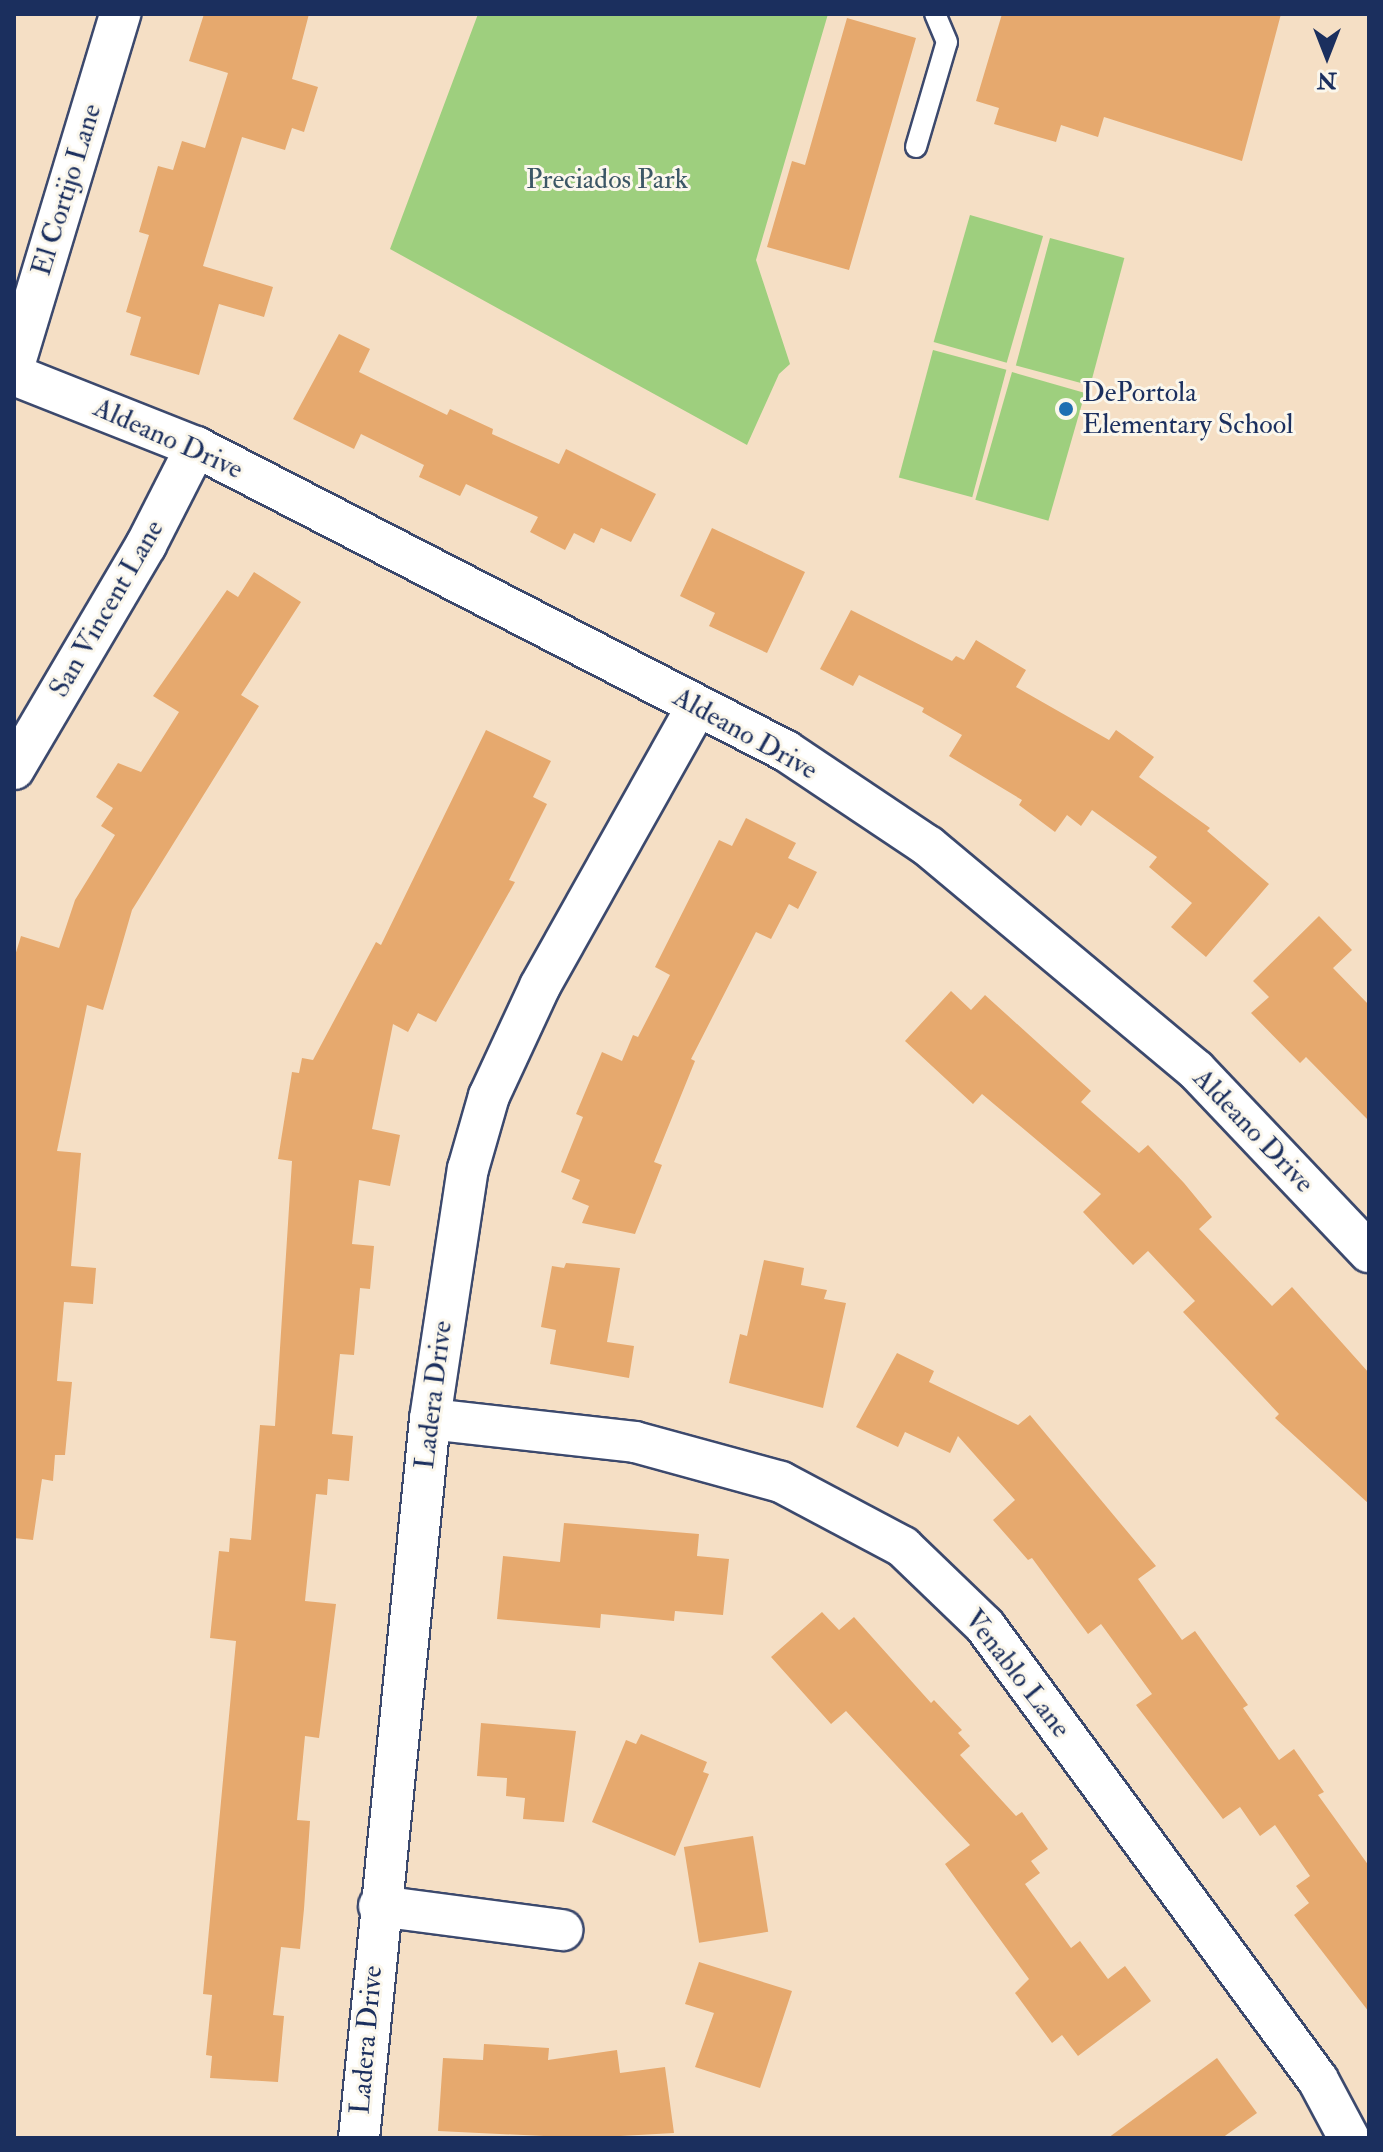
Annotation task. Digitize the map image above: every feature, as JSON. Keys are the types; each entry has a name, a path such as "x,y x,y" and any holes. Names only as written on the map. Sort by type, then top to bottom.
{"street":[{"name":"El Cortijo Lane","path":"14,366 120,14"},
{"name":"Aldeano Drive","path":"14,375 196,447 786,751 928,846 1196,1070 1369,1252"},
{"name":"San Vincent Lane","path":"14,769 146,545 196,447"},
{"name":"Ladera Drive","path":"359,2138 379,1906 430,1419 455,1240 489,1096 540,986 697,706"},
{"name":"Venablo Lane","path":"430,1419 635,1442 781,1482 903,1547 985,1626 1318,2080 1349,2138"},
{"path":"379,1906 562,1930"}],"lane":[{"path":"916,147 947,42 935,14"}],"green space":[{"name":"Preciados Park","path":"478,14 828,14 756,260 790,364 779,374 747,445 390,249"},
{"path":"970,215 1043,236 1007,363 934,342"},
{"path":"1050,238 1124,258 1090,385 1016,366"},
{"path":"933,350 1006,370 972,497 899,478"},
{"path":"1012,372 1085,393 1048,521 975,500"}],"building":[{"path":"204,14 309,14 292,79 318,87 304,132 292,128 285,150 242,137 203,266 273,287 264,317 219,304 199,375 130,355 141,317 126,312 149,235 139,232 158,166 173,170 182,141 205,148 228,73 189,61"},
{"path":"1002,14 1281,14 1242,161 1104,117 1098,137 1061,125 1056,142 994,124 999,108 976,101"},
{"path":"847,18 916,38 849,270 767,247 792,161 805,165"},
{"path":"339,334 370,349 359,372 447,415 450,409 493,429 492,434 559,464 566,449 656,494 631,542 601,528 594,543 574,533 565,550 530,532 538,517 466,484 460,496 419,477 424,465 361,434 354,449 293,419"},
{"path":"712,528 805,572 767,653 709,626 715,613 680,596"},
{"path":"254,572 301,602 241,695 259,706 132,910 103,1010 87,1005 57,1151 81,1153 71,1266 96,1268 93,1304 64,1302 57,1381 72,1382 65,1455 55,1455 53,1481 42,1479 33,1540 14,1538 14,959 21,936 59,948 75,900 115,835 101,826 113,808 96,797 118,763 141,772 179,712 153,696 227,590 238,597"},
{"path":"851,610 952,661 956,656 964,660 976,640 1026,670 1016,687 1109,740 1116,730 1154,757 1139,777 1210,828 1207,831 1269,884 1206,957 1171,927 1192,903 1149,867 1157,857 1092,810 1081,826 1067,815 1055,832 1019,805 1022,800 949,756 962,735 922,712 924,708 859,675 853,686 820,669"},
{"path":"486,730 551,761 533,797 547,804 509,880 515,882 436,1022 418,1013 408,1032 393,1024 372,1129 400,1135 390,1186 359,1180 352,1244 374,1246 370,1289 360,1288 354,1355 340,1354 332,1434 353,1436 349,1481 328,1479 327,1495 316,1494 305,1601 336,1604 319,1738 305,1736 297,1820 310,1821 304,1909 300,1949 281,1947 273,2015 284,2016 278,2082 210,2078 212,2056 206,2055 212,1995 203,1994 236,1641 210,1638 219,1551 229,1552 230,1538 251,1540 260,1425 275,1426 292,1161 278,1159 292,1072 299,1073 302,1058 313,1060 376,942 381,945"},
{"path":"746,818 796,843 788,858 817,872 798,909 789,904 771,939 756,932 691,1059 695,1061 654,1162 662,1165 635,1234 582,1223 589,1206 572,1199 580,1180 561,1172 583,1117 576,1114 602,1052 622,1061 633,1035 638,1037 670,975 655,967 719,840 732,846"},
{"path":"1319,916 1352,950 1333,968 1369,1005 1369,1121 1306,1057 1300,1063 1251,1013 1269,997 1253,981"},
{"path":"951,991 971,1010 985,995 1091,1091 1081,1102 1139,1153 1148,1145 1184,1183 1212,1217 1199,1229 1272,1306 1292,1287 1369,1373 1369,1504 1275,1418 1279,1414 1183,1312 1195,1301 1148,1251 1133,1265 1083,1212 1101,1194 982,1094 973,1104 905,1041"},
{"path":"764,1260 804,1268 801,1285 827,1290 824,1299 846,1303 823,1408 729,1383 740,1334 747,1336"},
{"path":"566,1263 620,1268 607,1342 634,1346 629,1378 550,1364 556,1330 541,1327 552,1266 564,1268"},
{"path":"897,1353 934,1371 929,1382 1018,1425 1030,1415 1156,1566 1138,1579 1182,1640 1195,1631 1248,1705 1243,1708 1279,1760 1294,1749 1324,1792 1318,1795 1369,1866 1369,2012 1294,1915 1309,1903 1296,1886 1310,1876 1275,1825 1260,1836 1240,1807 1223,1819 1136,1705 1152,1694 1101,1624 1088,1634 1032,1558 1028,1560 993,1520 1015,1500 958,1436 950,1453 905,1432 898,1447 856,1427"},
{"path":"564,1523 699,1534 697,1556 729,1559 723,1615 675,1611 674,1621 601,1614 600,1628 497,1619 503,1556 560,1562"},
{"path":"822,1612 839,1630 854,1617 931,1703 934,1700 962,1730 958,1733 970,1746 960,1755 1016,1816 1022,1812 1048,1849 1031,1861 1040,1873 1025,1884 1071,1948 1080,1941 1108,1979 1125,1966 1151,2001 1078,2056 1062,2035 1052,2043 1015,1993 1029,1979 945,1864 970,1845 846,1711 831,1724 771,1657"},
{"path":"481,1723 576,1731 564,1822 523,1819 525,1798 506,1796 507,1778 477,1776"},
{"path":"641,1734 707,1762 703,1772 709,1774 675,1856 592,1822 626,1740 636,1744"},
{"path":"753,1836 768,1932 699,1943 684,1847"},
{"path":"699,1962 792,1991 760,2088 695,2067 714,2013 685,2004"},
{"path":"484,2044 549,2048 548,2060 617,2050 620,2073 665,2067 674,2133 585,2138 438,2131 443,2058 483,2060"},
{"path":"1217,2058 1257,2113 1222,2138 1108,2138"}],"place":[{"name":"DePortola Elementary School","path":"1066,409"}]}
